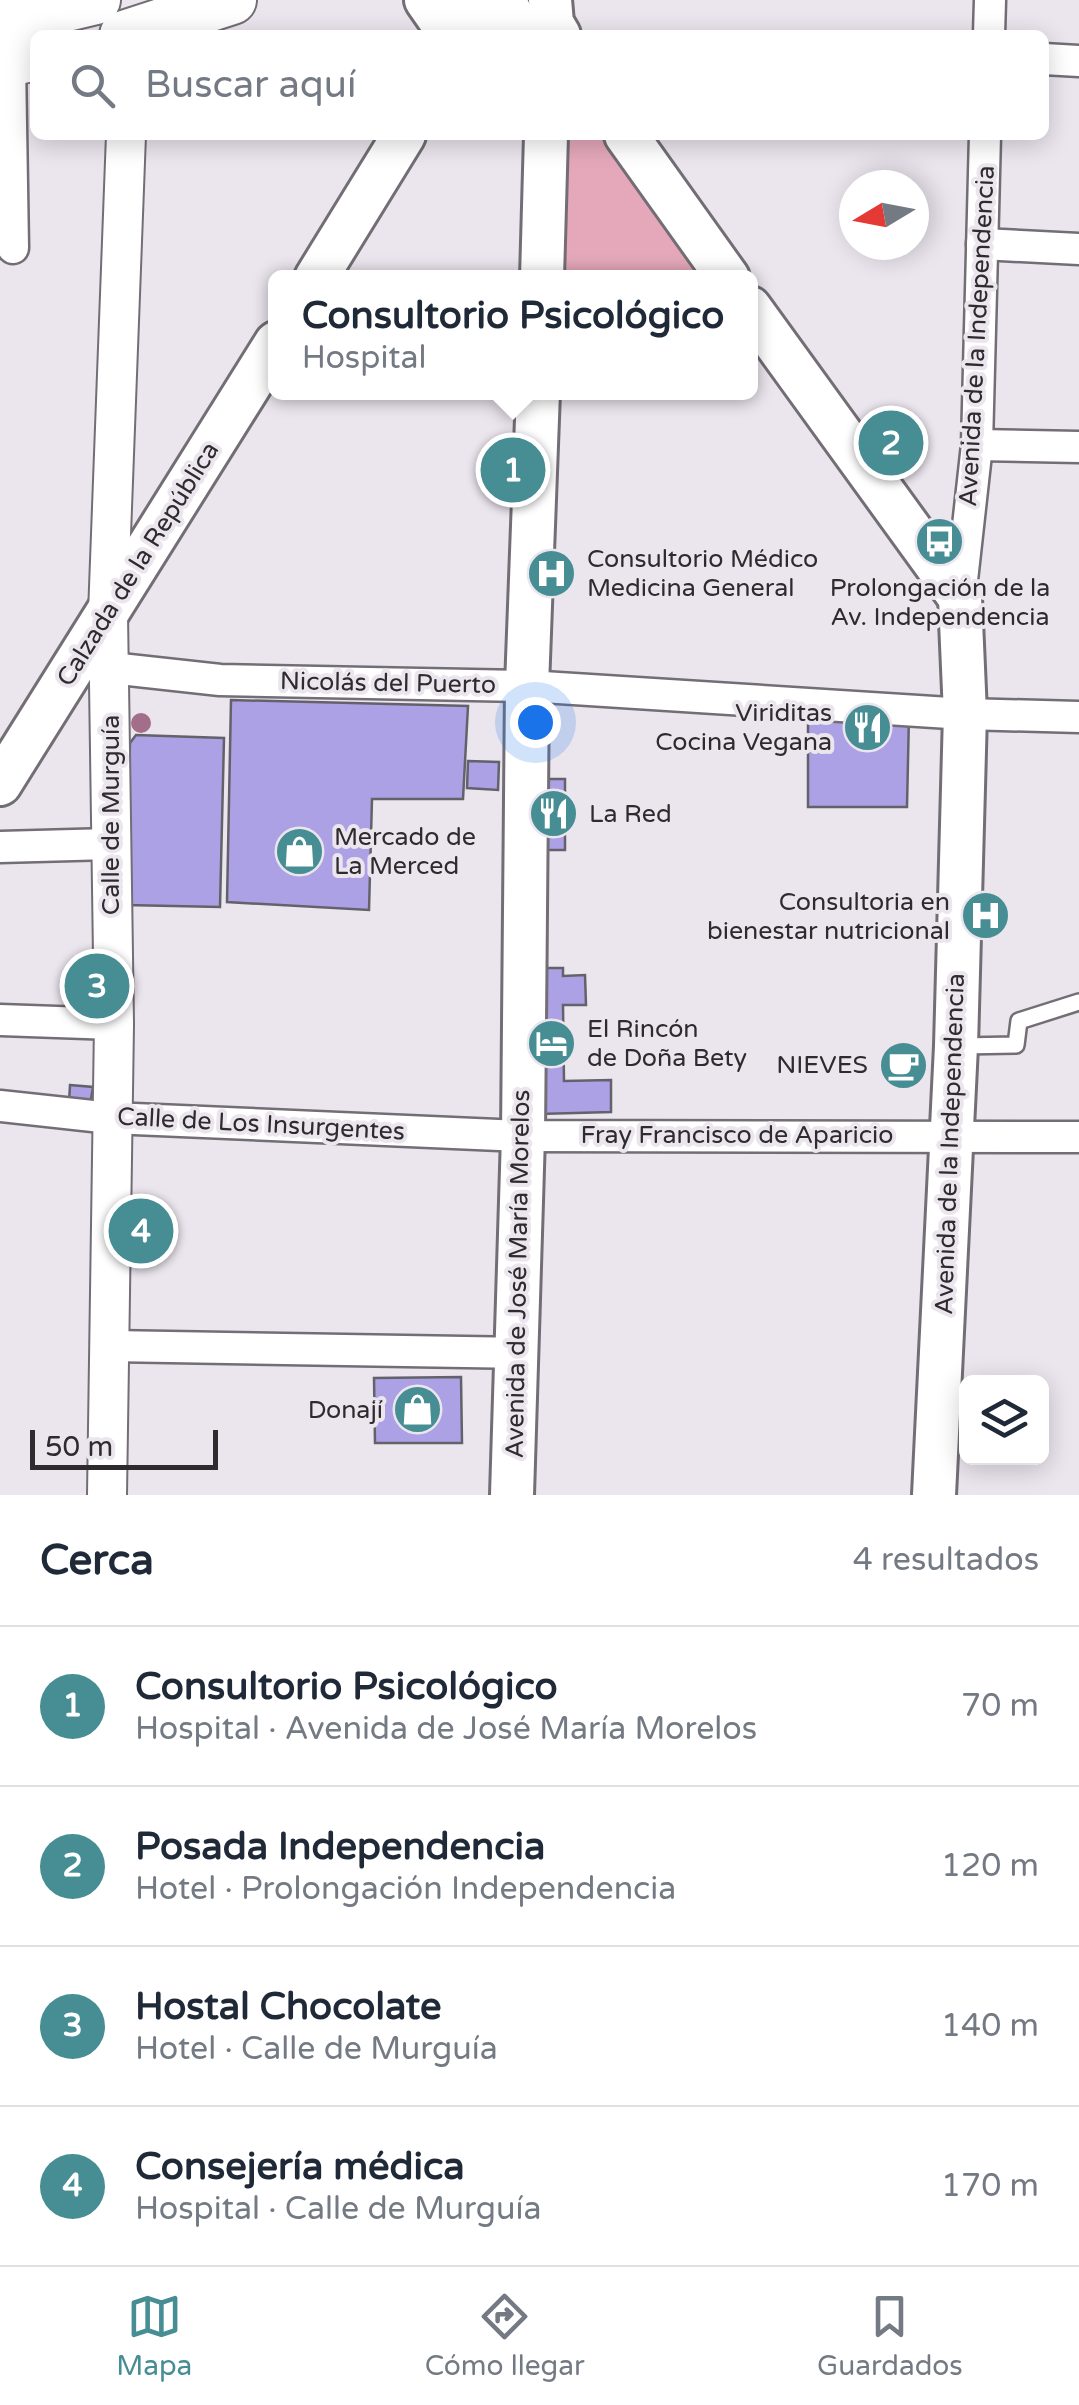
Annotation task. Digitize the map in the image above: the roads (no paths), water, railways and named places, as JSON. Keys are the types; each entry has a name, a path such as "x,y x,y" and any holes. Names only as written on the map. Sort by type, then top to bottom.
{"main road":[{"path":"46,30 96,0"},
{"path":"143,30 232,0"},
{"path":"426,0 442,22 443,30"},
{"path":"438,0 468,0"},
{"path":"478,30 501,0 519,30"},
{"path":"550,0 556,30"},
{"path":"321,270 401,140"},
{"path":"542,270 548,140"},
{"path":"630,140 722,270"},
{"path":"758,319 960,598"},
{"name":"Calzada de la República","path":"0,784 268,356"},
{"name":"Avenida de José María Morelos","path":"512,1495 523,1136 527,686 538,400"},
{"name":"Avenida de la Independencia","path":"934,1495 956,1046 965,714 960,598"}],"street":[{"path":"989,30 990,0"},
{"path":"11,51 12,248"},
{"path":"1049,59 1079,61"},
{"name":"Calle de Murguía","path":"107,1495 114,1024 108,614 126,140"},
{"name":"Avenida de la Independencia","path":"960,598 977,445 986,140"},
{"path":"982,244 1079,249"},
{"path":"977,445 1079,447"},
{"name":"Nicolás del Puerto","path":"111,668 220,680 527,686 965,714 1079,717"},
{"path":"0,846 110,844"},
{"path":"0,1020 114,1024"},
{"name":"Calle de Los Insurgentes","path":"0,1106 111,1118 523,1136"},
{"name":"Fray Francisco de Aparicio","path":"523,1136 1079,1137"},
{"path":"110,1346 518,1353"}],"lane":[{"path":"956,1046 1016,1045 1020,1021 1079,1002"}],"place":[{"name":"Posada Independencia","path":"891,443"},
{"name":"Consultorio Psicológico","path":"513,470"},
{"name":"Prolongación de la Av. Independencia","path":"940,542"},
{"name":"Consultorio Médico Medicina General","path":"552,573"},
{"name":"Viriditas Cocina Vegana","path":"867,727"},
{"name":"La Red","path":"554,814"},
{"name":"Mercado de La Merced","path":"299,851"},
{"name":"Consultoria en bienestar nutricional","path":"985,916"},
{"name":"Hostal Chocolate","path":"97,986"},
{"name":"El Rincón de Doña Bety","path":"552,1043"},
{"name":"NIEVES","path":"903,1065"},
{"name":"Consejería médica","path":"141,1231"},
{"name":"Donají","path":"418,1410"}]}
